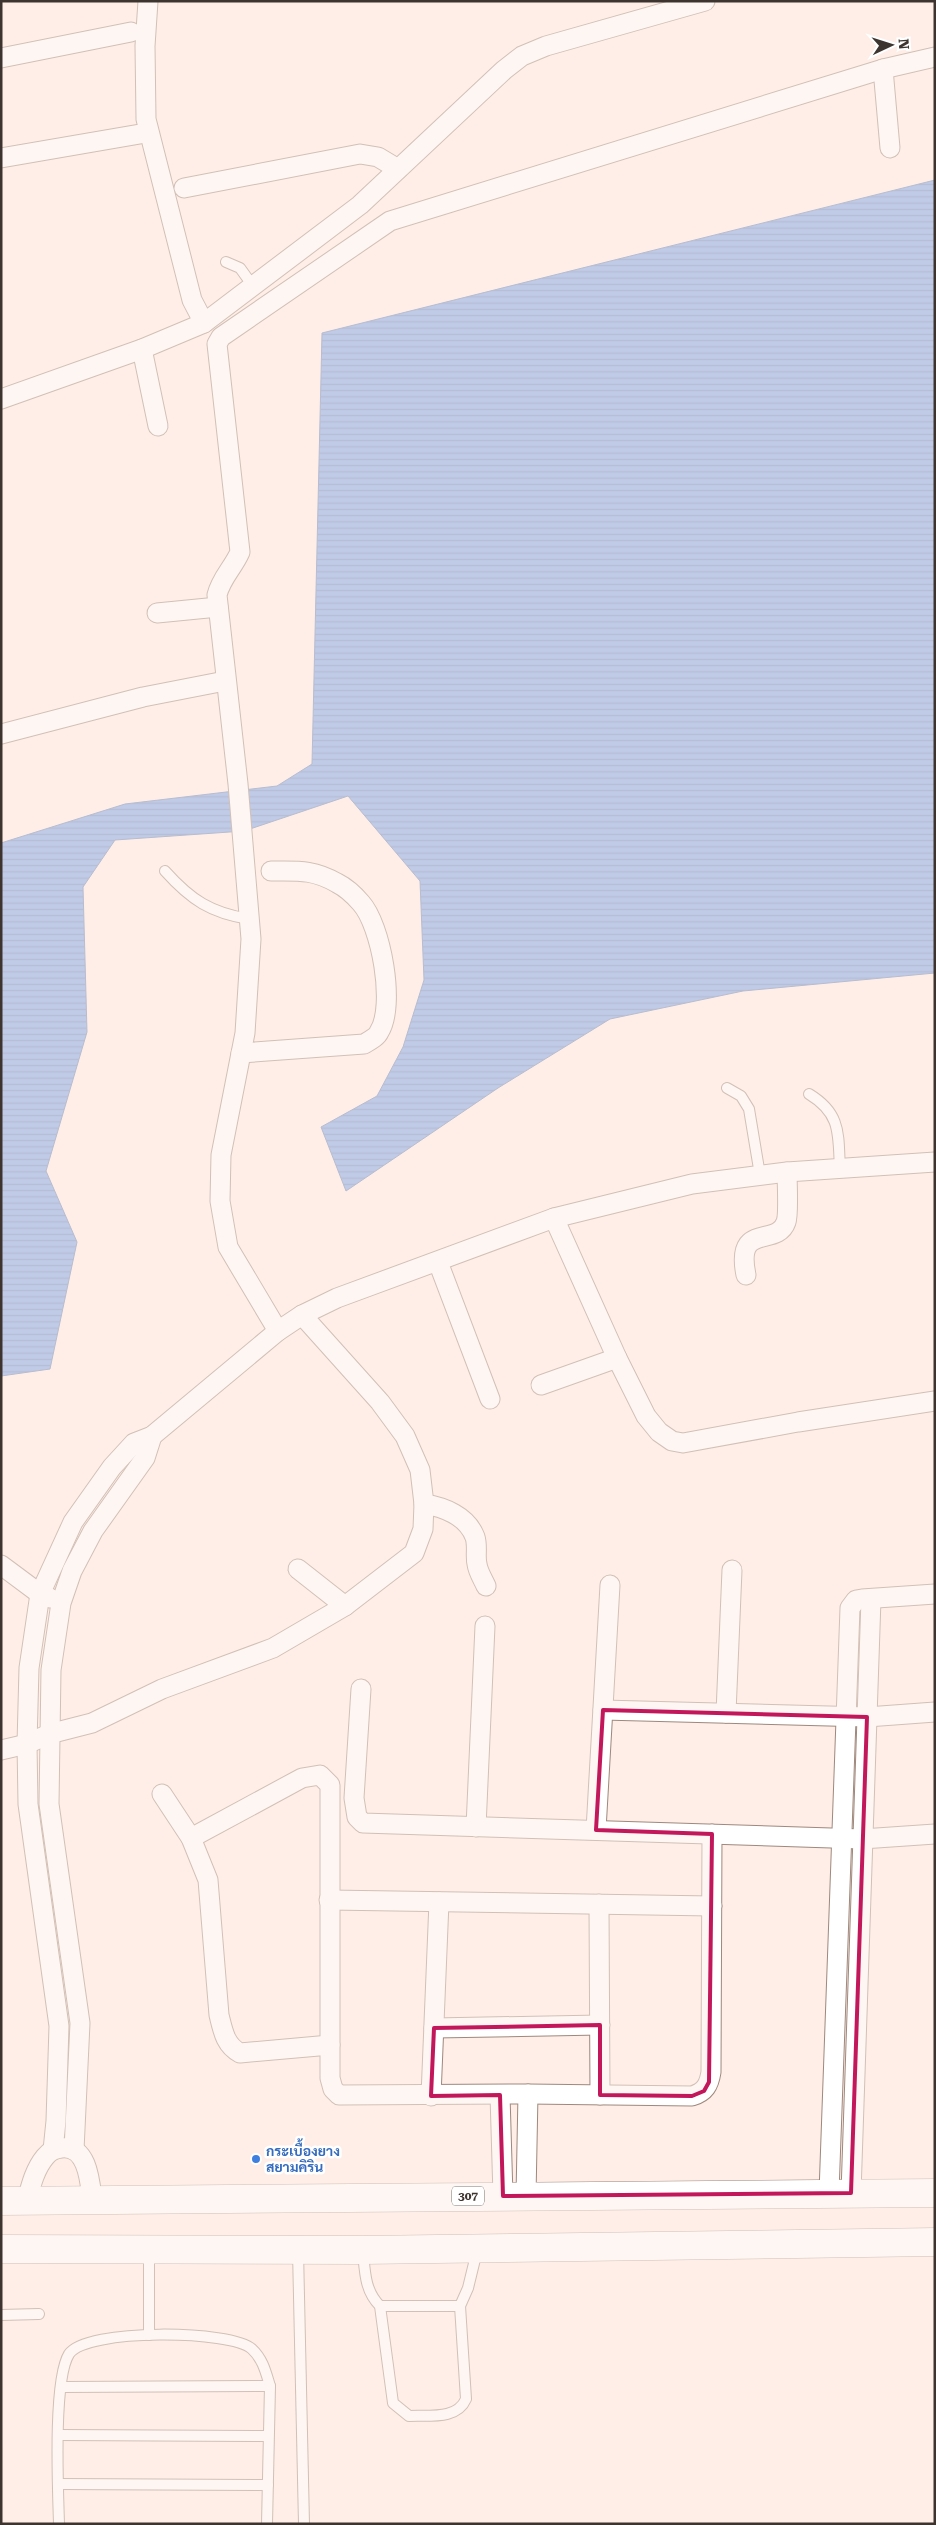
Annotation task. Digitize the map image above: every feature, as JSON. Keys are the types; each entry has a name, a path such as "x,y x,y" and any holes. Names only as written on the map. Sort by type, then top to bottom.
{"main road":[{"name":"307","path":"14,2200 935,2193"},
{"path":"1,2249 363,2250 935,2242"}],"street":[{"path":"148,1 145,46 146,118 192,300 204,323"},
{"path":"1,399 142,349 204,323 360,206 522,56 546,46 705,1"},
{"path":"1,58 131,32"},
{"path":"278,1331 228,1246 220,1202 221,1155 244,1033 251,939 238,784 225,681 217,595 220,582 234,566 240,552 216,354 220,337 390,221 883,69 935,57"},
{"path":"883,69 890,148"},
{"path":"1,158 140,134"},
{"path":"184,188 360,154 378,157 398,169"},
{"path":"142,349 158,426"},
{"path":"158,613 218,606"},
{"path":"1,734 143,697 225,681"},
{"path":"241,1053 364,1044 379,1033 386,1011 385,976 377,933 362,903 339,883 312,870 271,871"},
{"path":"14,2200 53,2150 56,2122 59,2026 28,1804 29,1668 40,1594 73,1522 112,1467 134,1443 152,1436 278,1331 302,1315 337,1298 554,1218 692,1184 787,1172 840,1170 935,1162"},
{"path":"746,1275 743,1262 748,1244 759,1237 779,1232 786,1222 787,1172"},
{"path":"554,1218 617,1358 646,1416 658,1432 672,1441 683,1443 798,1422 935,1402"},
{"path":"438,1262 490,1399"},
{"path":"1,1750 27,1744 49,1734 92,1723 162,1689 274,1648 345,1606 414,1553 423,1529 424,1504 420,1470 405,1436 380,1402 302,1315"},
{"path":"541,1385 617,1358"},
{"path":"74,2150 80,2023 49,1804 51,1670 61,1602 72,1571 93,1531 146,1458 152,1436"},
{"path":"424,1504 440,1507 457,1515 471,1528 476,1539 476,1563 486,1586"},
{"path":"1,1565 40,1594 61,1602"},
{"path":"298,1569 345,1606"},
{"path":"726,1713 732,1570"},
{"path":"596,1830 610,1585"},
{"path":"840,2193 840,1838 850,1608 863,1599 935,1594"},
{"path":"840,2193 862,1839 867,1718 863,1599"},
{"path":"476,1827 485,1626"},
{"path":"361,1689 354,1798 357,1816 363,1823 862,1839 935,1834"},
{"path":"603,1710 867,1718 935,1712"},
{"path":"191,1838 302,1778 320,1775 330,1785 330,2078 333,2089 339,2095 500,2096 528,2094 692,2096 704,2091 710,2082 712,1834"},
{"path":"162,1794 191,1838 208,1880 219,2015 223,2033 231,2048 240,2053 330,2045"},
{"path":"329,1900 712,1906"},
{"path":"431,2096 438,1902"},
{"path":"599,1904 600,2095"},
{"path":"434,2028 600,2025"},
{"path":"515,2196 528,2094"},
{"path":"500,2096 515,2196"},
{"path":"53,2150 65,2148 74,2150 82,2157 90,2176 92,2198"}],"lane":[{"path":"226,262 240,268 253,286"},
{"path":"166,871 180,888 204,904 222,914 249,920"},
{"path":"727,1088 740,1096 749,1109 760,1175"},
{"path":"809,1094 824,1104 834,1117 840,1170"},
{"path":"363,2250 367,2287 372,2298 380,2306 393,2403 409,2416 455,2413 462,2407 466,2399 460,2306 468,2288 478,2248"},
{"path":"149,2250 149,2335"},
{"path":"298,2250 304,2524"},
{"path":"380,2306 460,2306"},
{"path":"1,2314 40,2314"},
{"path":"59,2524 58,2435 62,2387 69,2353 84,2342 120,2335 233,2339 252,2348 264,2365 270,2386 267,2524"},
{"path":"62,2387 270,2386"},
{"path":"58,2435 268,2436"},
{"path":"58,2484 268,2485"}],"highlighted area":[{"path":"603,1710 867,1717 851,2193 503,2196 500,2095 431,2096 434,2028 600,2025 600,2095 692,2096 704,2091 709,2082 712,1834 596,1830"}],"water":[{"path":"935,180 935,973 743,991 610,1019 498,1088 346,1191 321,1127 377,1096 403,1047 424,980 420,881 348,796 244,831 115,840 83,887 87,1032 46,1171 77,1242 50,1369 1,1376 1,843 125,804 277,786 312,764 322,333"}],"place":[{"name":"กระเบื้องยาง สยามคิริน","path":"256,2159"}]}
